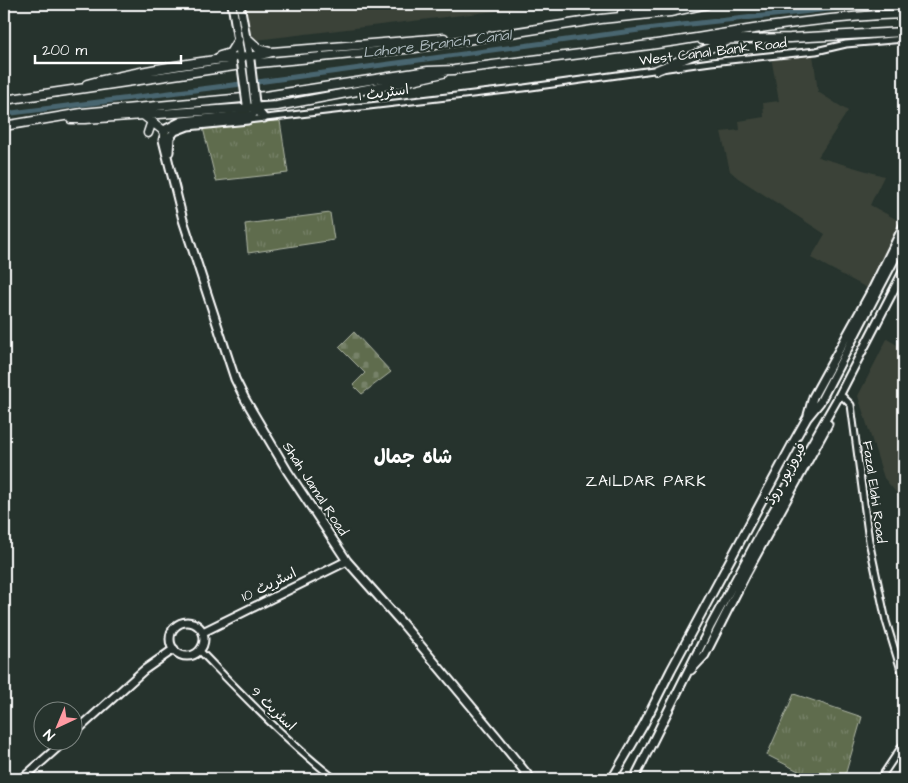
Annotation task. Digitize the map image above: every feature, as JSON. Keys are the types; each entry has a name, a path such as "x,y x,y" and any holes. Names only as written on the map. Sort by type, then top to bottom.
{"highway":[{"path":"601,19 670,4"},
{"path":"4,100 248,64 415,48 601,19 670,12 707,4"},
{"path":"4,126 82,113 265,96 428,71 454,70 677,41 768,26 904,14"},
{"path":"677,41 904,32"},
{"path":"55,93 99,81 214,60 250,58 272,52 491,35"},
{"path":"246,38 259,49 272,52"},
{"path":"657,70 731,39"},
{"path":"214,60 219,56 230,53 238,40"},
{"path":"57,118 85,119 143,116 251,105 294,103 430,77 454,70"},
{"path":"143,116 164,131"},
{"path":"148,133 152,121"}],"main road":[{"path":"232,4 251,105 264,118"},
{"path":"168,162 169,140 178,129 188,126 248,120 252,116 250,58 240,4"},
{"path":"164,131 168,127 182,121 244,115 251,105"},
{"name":"Shah Jamal Road","path":"164,131 164,145 183,220 235,379 245,399 288,472 347,561 401,622 530,779"},
{"name":"فیروزپور روڈ","path":"807,418 813,397 869,296 904,225"},
{"name":"فیروزپور روڈ","path":"611,779 644,724 807,418 820,402 904,241"},
{"name":"فیروزپور روڈ","path":"634,779 711,625 843,388 904,270"},
{"name":"فیروزپور روڈ","path":"685,677 705,655 746,572 843,397 904,280"},
{"name":"اسٹریٹ 10","path":"203,632 347,561"},
{"path":"185,622 195,624 203,632 204,642 200,650 189,656 178,653 174,649 171,645 171,636 175,627 180,624 185,622"},
{"path":"82,726 144,670 174,649"},
{"path":"22,779 55,750"}],"street":[{"name":"West Canal Bank Road","path":"524,88 711,62 816,51 846,44 904,39"},
{"name":"اسٹریٹ 1","path":"248,120 524,88"},
{"name":"Fazal Elahi Road","path":"843,397 851,405 869,541 886,622 904,680"},
{"name":"اسٹریٹ 9","path":"200,650 263,716 314,763 335,779"},
{"path":"880,779 904,743"}],"shaded area":[{"path":"241,4 553,4 247,41"},
{"path":"813,54 818,92 848,111 818,157 884,176 870,205 903,223 869,289 811,258 825,234 730,171 721,132 740,130 739,121 764,117 763,103 779,101 771,57"},
{"path":"887,339 904,349 904,502 884,478 858,396"}],"green space":[{"path":"280,121 288,173 216,181 203,128"},
{"path":"330,213 334,240 248,253 245,224"},
{"path":"354,332 391,372 362,394 353,385 365,373 339,347"},
{"path":"794,694 862,717 844,779 814,779 767,755"}],"waterway":[{"name":"Lahore Branch Canal","path":"4,114 265,81 654,28 874,4"}],"district":[{"name":"شاہ جمال","path":"413,457"},
{"name":"ZAILDAR PARK","path":"646,481"}]}
